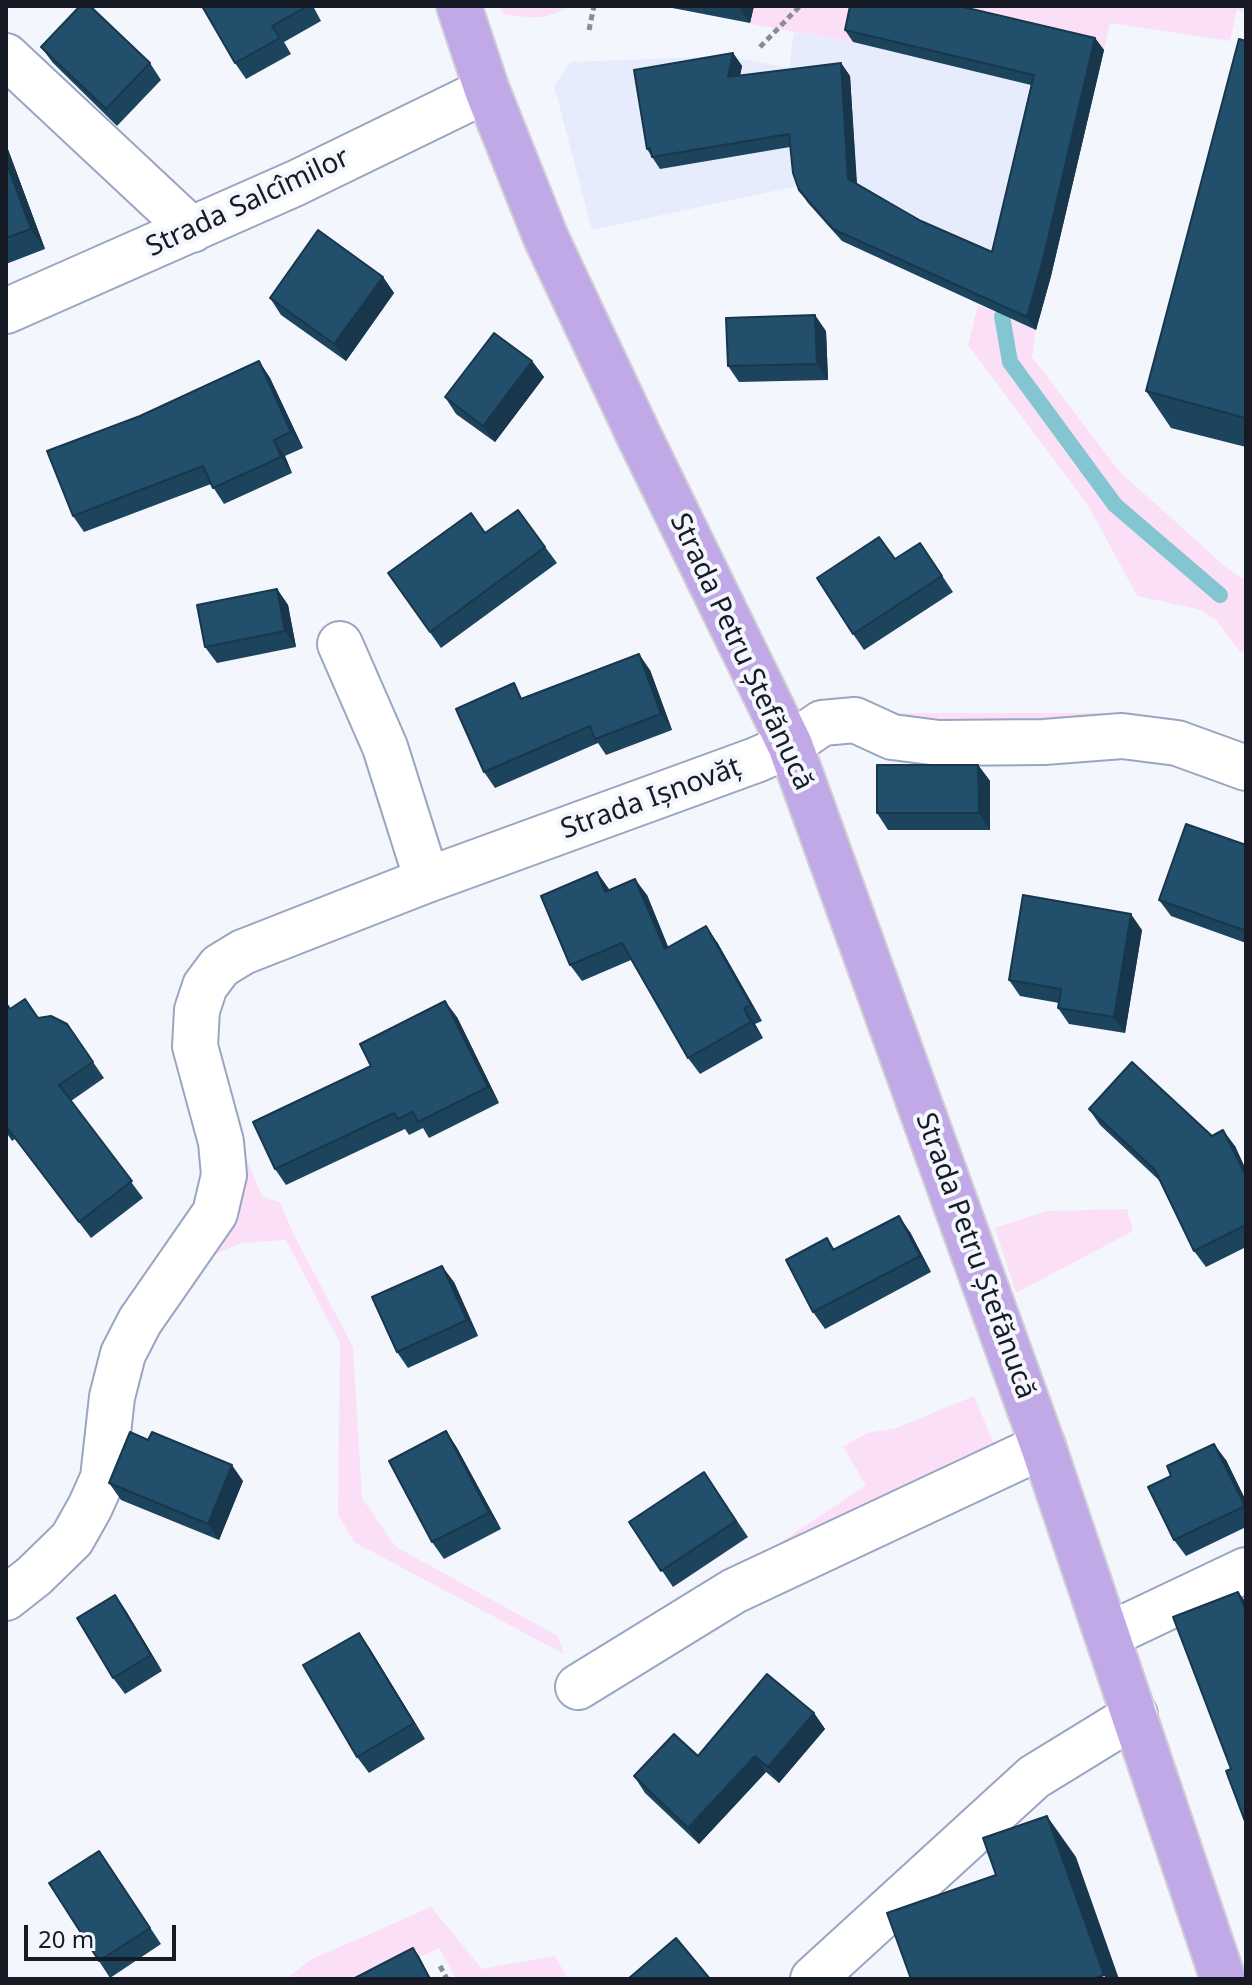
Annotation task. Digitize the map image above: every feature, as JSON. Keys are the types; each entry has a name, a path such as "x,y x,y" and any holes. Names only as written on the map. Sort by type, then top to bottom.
{"main road":[{"name":"Strada Petru Ștefănucă","path":"459,6 487,90 552,252 790,745 1230,1974"}],"street":[{"path":"6,56 192,230"},
{"name":"Strada Salcîmilor","path":"6,311 192,230 487,90"},
{"path":"340,644 385,747 427,880"},
{"name":"Strada Ișnovăț","path":"6,1598 72,1539 90,1507 103,1478 112,1397 123,1354 140,1321 215,1213 224,1175 221,1142 195,1046 197,1010 205,986 220,966 243,952 427,880 756,760 790,745 822,723 855,720 892,737 939,743 1030,742 1122,736 1177,743 1246,768"},
{"path":"578,1687 734,1591 1043,1446"},
{"path":"1109,1635 1246,1570"},
{"path":"813,1979 1034,1777 1135,1715"}],"path":[{"path":"589,30 594,6"},
{"path":"760,47 800,6"},
{"path":"440,1966 447,1979"}],"shaded area":[{"path":"499,6 570,6 553,14 530,17 503,14"},
{"path":"754,6 861,6 853,42 750,24"},
{"path":"915,6 1104,50 1036,330 842,241 808,203 802,185 592,230 554,86 571,62 728,56 789,68 794,32 853,42"},
{"path":"915,6 1246,6 1246,13 1237,10 1230,41 1110,23 1104,50"},
{"path":"978,305 1036,330 1032,357 1119,471 1228,569 1246,581 1246,652 1241,653 1217,621 1202,610 1137,596 1088,505 968,345"},
{"path":"880,706 896,713 1132,713 1049,725 936,730 868,711"},
{"path":"244,1152 262,1196 280,1202 353,1347 362,1498 396,1547 558,1636 564,1654 354,1542 338,1514 340,1343 286,1240 242,1243 207,1258"},
{"path":"1127,1209 1133,1231 1016,1293 995,1228 1046,1211"},
{"path":"974,1396 994,1444 955,1460 834,1530 732,1575 866,1485 843,1447 867,1433 896,1428"},
{"path":"431,1907 482,1969 555,1956 568,1979 456,1979 439,1948 375,1979 286,1979 310,1960"}],"building":[{"path":"80,6 90,6 150,63 106,109 41,47"},
{"path":"202,6 308,6 272,26 280,38 235,63"},
{"path":"850,6 959,6 1095,38 1027,317 833,229 799,190 793,173 789,134 652,157 650,148 647,149 634,70 733,53 728,77 841,63 848,179 921,221 992,252 1034,75 845,30"},
{"path":"1239,39 1246,41 1245,418 1146,391"},
{"path":"6,162 31,229 6,238"},
{"path":"318,230 383,277 334,344 270,298"},
{"path":"815,315 817,364 728,366 726,318"},
{"path":"494,333 532,361 483,426 445,397"},
{"path":"259,361 291,432 274,440 281,457 213,488 203,466 73,516 47,451 140,416"},
{"path":"518,510 545,547 430,632 388,573 471,513 485,533"},
{"path":"879,537 895,559 920,543 942,576 853,634 817,578"},
{"path":"277,589 285,631 205,647 197,605"},
{"path":"639,654 661,714 595,739 590,726 484,772 456,709 514,683 521,699"},
{"path":"877,765 978,765 979,813 877,813"},
{"path":"1186,824 1246,845 1246,931 1159,900"},
{"path":"597,872 605,892 635,879 665,949 706,926 751,1005 744,1008 751,1022 688,1058 622,943 570,965 541,896"},
{"path":"1023,895 1131,914 1114,1017 1058,1008 1061,989 1009,980"},
{"path":"25,999 38,1018 51,1016 67,1024 93,1062 59,1085 132,1181 79,1222 6,1126 6,1003 10,1009"},
{"path":"445,1001 488,1087 418,1122 413,1112 398,1119 394,1113 275,1169 253,1122 371,1066 360,1044"},
{"path":"1132,1062 1212,1136 1223,1130 1246,1176 1246,1225 1194,1251 1155,1170 1089,1109"},
{"path":"899,1216 920,1256 813,1312 786,1260 827,1238 833,1250"},
{"path":"442,1266 467,1320 397,1352 372,1297"},
{"path":"446,1431 489,1513 432,1542 389,1461"},
{"path":"130,1432 148,1440 152,1432 232,1465 208,1524 109,1483"},
{"path":"1214,1444 1245,1506 1174,1540 1148,1487 1171,1476 1167,1466"},
{"path":"704,1472 736,1521 661,1571 629,1522"},
{"path":"1238,1592 1246,1611 1246,1824 1226,1771 1231,1769 1173,1617"},
{"path":"115,1595 151,1655 113,1678 77,1618"},
{"path":"359,1633 414,1723 357,1757 303,1665"},
{"path":"767,1674 814,1713 768,1767 755,1756 688,1828 634,1776 674,1734 698,1756"},
{"path":"1047,1816 1104,1975 1094,1979 911,1979 887,1913 996,1875 983,1838"},
{"path":"99,1851 150,1928 99,1961 49,1883"},
{"path":"676,1938 710,1979 628,1979"},
{"path":"413,1948 430,1979 353,1979"}],"waterway":[{"path":"1002,316 1010,362 1115,505 1220,595"}]}
